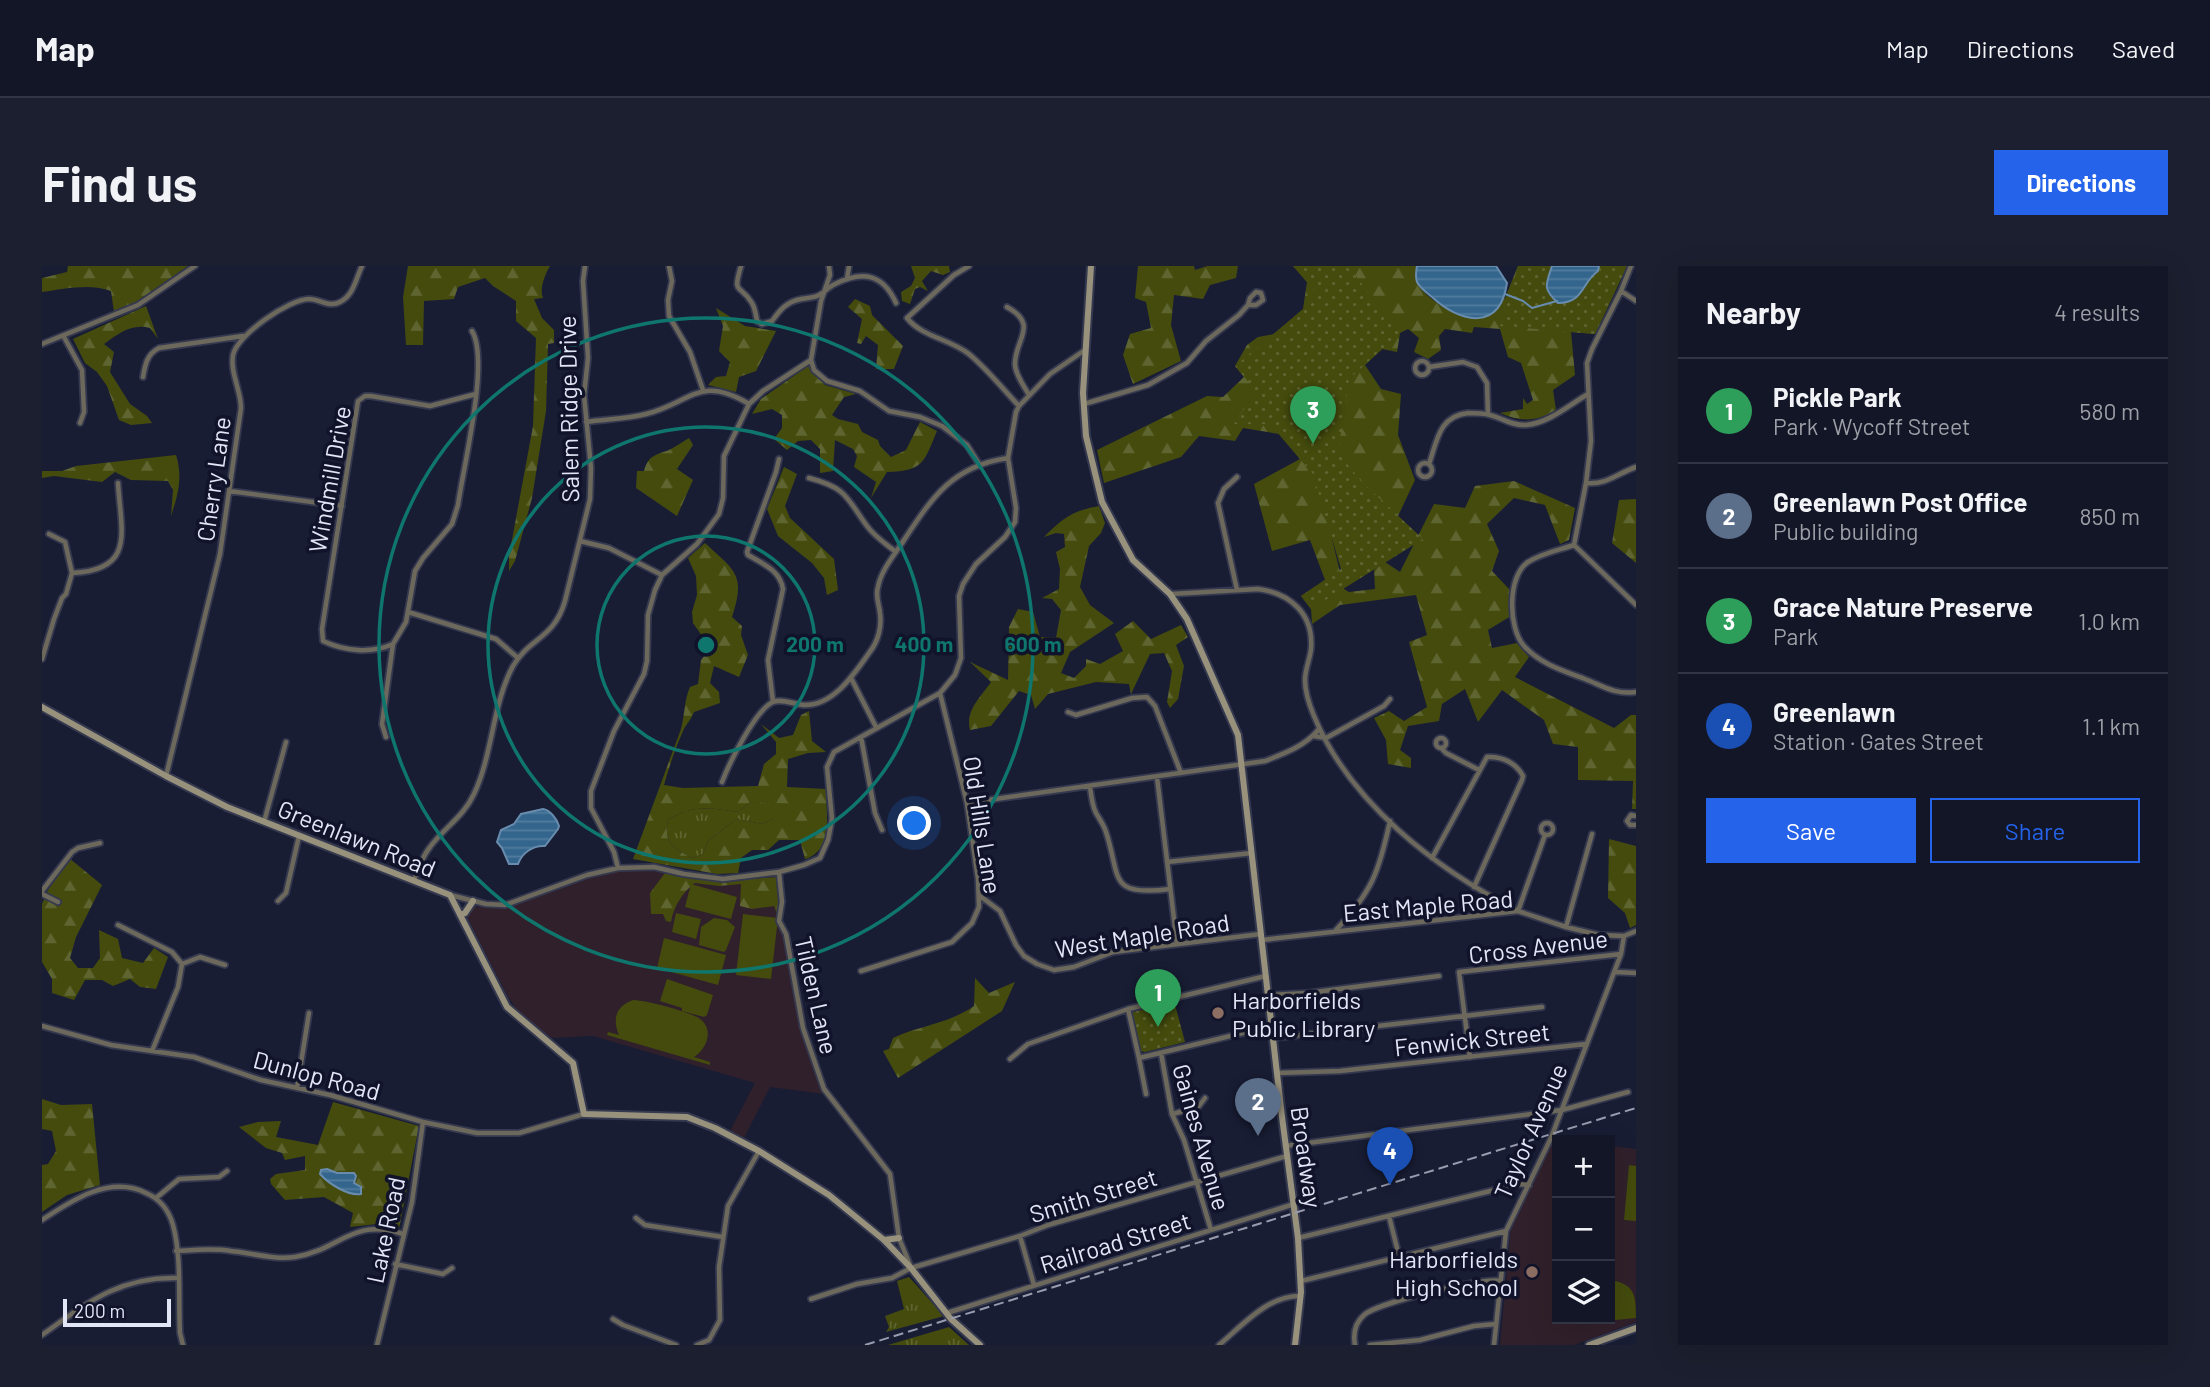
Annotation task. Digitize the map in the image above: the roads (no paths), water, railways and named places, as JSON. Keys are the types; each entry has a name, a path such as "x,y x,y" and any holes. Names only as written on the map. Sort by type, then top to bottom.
{"main road":[{"name":"Broadway","path":"1091,266 1083,404 1086,436 1102,502 1133,560 1170,594 1187,619 1238,735 1298,1238 1301,1281 1295,1345"},
{"name":"Greenlawn Road","path":"42,707 227,807 450,895 507,1007 573,1063 583,1114"},
{"path":"460,915 465,913 473,901"},
{"path":"583,1114 687,1117 715,1128 758,1151 829,1195 884,1240 949,1316 980,1345"},
{"path":"884,1240 899,1238"},
{"path":"1589,1345 1602,1343 1636,1328"}],"street":[{"path":"42,344 138,306 195,266"},
{"path":"143,377 147,360 159,348 243,337 273,314 298,301 312,299 331,304 344,300 352,290 362,266"},
{"name":"Salem Ridge Drive","path":"414,880 430,846 463,812 475,792 504,688 518,659 556,623 561,612 592,483 584,395 588,351 583,281 585,266"},
{"path":"669,266 672,281 668,300 669,316 685,342 703,390"},
{"path":"741,266 737,279 738,290 752,303 757,321 762,324 772,321 785,305 798,299 817,296 827,288 861,275 875,278 887,287 896,303"},
{"path":"829,266 830,275 821,301 811,360 814,370 827,381 860,391 889,411 920,417 942,426 967,445 979,464"},
{"path":"847,279 849,266"},
{"path":"969,266 954,275 907,318 923,331 970,355 1019,406"},
{"path":"1574,545 1591,441 1587,370 1589,356 1631,266"},
{"path":"1621,291 1636,301"},
{"path":"1083,404 1147,385 1187,363 1206,341 1248,305"},
{"path":"1007,307 1022,320 1023,336 1016,355 1015,369 1029,395"},
{"path":"386,737 382,724 393,644 402,630 408,612 413,580 419,563 447,531 455,516 476,394 476,338 472,331"},
{"path":"64,337 82,370 84,412 80,423"},
{"name":"Cherry Lane","path":"166,776 220,554 241,408 241,397 233,371 233,356 235,347 243,337"},
{"path":"450,895 505,905 587,875 618,868 654,867 723,879 779,872 804,866 820,858 828,840 832,819 827,777 829,760 834,752 940,693 949,685 959,666 959,596 963,584 976,564 1005,537 1014,522 1016,508 1008,458 1019,406 1050,374 1086,349"},
{"path":"618,868 614,852 591,807 591,791 614,731 644,674 647,661 648,615 655,590 662,575 697,544 719,514 723,498 724,456 749,404 763,391 811,360"},
{"path":"1429,367 1464,362 1477,367 1487,383 1488,414"},
{"path":"586,422 643,415 703,390 729,394 749,404"},
{"name":"Windmill Drive","path":"393,644 382,649 363,650 330,644 323,641 321,629 358,401 371,396 430,406 476,394"},
{"path":"1429,464 1441,429 1450,418 1469,413 1488,414 1511,423 1528,425 1546,420 1588,394"},
{"path":"722,782 734,755 759,715 773,702 812,704 827,698 851,678 875,645 881,617 877,590 883,573 920,514 942,488 979,464 1008,458"},
{"path":"773,702 768,660 783,589 782,580 777,573 747,552 779,459"},
{"path":"1586,482 1608,482 1636,467"},
{"path":"1237,477 1224,489 1218,503 1218,512 1237,590"},
{"path":"809,478 829,484 845,495 874,534 897,552"},
{"path":"72,573 97,571 116,557 121,534 118,483"},
{"path":"229,491 342,506"},
{"path":"42,659 72,573 65,542 49,534"},
{"path":"580,541 609,548 662,575"},
{"path":"1574,545 1636,605"},
{"path":"1574,545 1537,557 1519,571 1512,600 1521,641 1530,651 1559,671 1586,679 1610,691 1636,692"},
{"path":"1170,594 1270,590 1283,595 1300,608 1311,633 1306,673 1307,694 1319,729 1353,780 1390,821 1432,858 1474,887 1518,911 1545,835"},
{"path":"408,612 496,639 518,659"},
{"path":"851,678 876,727"},
{"name":"Old Hills Lane","path":"861,971 952,942 972,923 979,906 967,803 940,693"},
{"path":"1068,712 1076,715 1132,698 1147,697 1155,706 1181,774"},
{"path":"1313,736 1325,738 1384,706 1390,699"},
{"path":"967,803 1265,761 1281,755 1313,736 1319,729"},
{"path":"861,737 875,813 882,830"},
{"path":"264,822 286,742"},
{"path":"1441,748 1479,770"},
{"path":"1432,858 1487,757 1511,763 1523,776 1474,887"},
{"path":"1157,777 1177,944"},
{"path":"1090,786 1093,805 1109,840 1117,877 1138,891 1170,889"},
{"path":"1636,816 1631,815 1628,819 1630,825 1636,825"},
{"path":"1334,932 1357,908 1371,887 1390,821"},
{"path":"1566,927 1592,834"},
{"path":"278,901 286,893 299,836"},
{"path":"58,902 42,892 72,852 100,843"},
{"path":"1167,862 1252,853"},
{"name":"Tilden Lane","path":"779,872 782,902 779,921 786,934 803,1028 824,1089 890,1174 899,1238 911,1269"},
{"name":"West Maple Road","path":"979,896 1000,911 1020,951 1031,961 1054,970 1074,968 1113,952 1261,937"},
{"name":"East Maple Road","path":"1261,937 1334,932 1518,911 1566,927 1613,937 1636,931"},
{"path":"118,925 172,952 182,964 181,980 152,1051"},
{"name":"Taylor Avenue","path":"1494,1345 1506,1231 1562,1110 1615,972 1624,936"},
{"name":"Cross Avenue","path":"1470,1057 1459,972 1621,954"},
{"path":"182,964 200,957 225,965"},
{"path":"1615,972 1636,973"},
{"path":"1010,1059 1028,1044 1128,1009 1266,976"},
{"path":"1268,995 1308,993 1439,976"},
{"path":"1273,1038 1542,1007"},
{"path":"1128,1009 1146,1094"},
{"path":"297,1088 309,1013"},
{"name":"Dunlop Road","path":"42,1026 111,1045 194,1058 261,1080 477,1133 510,1134 533,1130 583,1114"},
{"path":"1139,1058 1272,1026"},
{"name":"Fenwick Street","path":"1277,1073 1340,1071 1587,1043"},
{"name":"Gaines Avenue","path":"1161,1053 1172,1114 1184,1140 1211,1230"},
{"path":"1285,1146 1562,1110 1628,1092"},
{"path":"1172,1114 1199,1106 1205,1098"},
{"name":"Lake Road","path":"377,1345 412,1202 424,1122"},
{"path":"697,1345 709,1340 720,1320 719,1267 730,1199 758,1151"},
{"name":"Smith Street","path":"811,1299 857,1284 892,1278 911,1269 1048,1225 1287,1156"},
{"path":"156,1198 179,1179 219,1177 227,1171"},
{"path":"1298,1238 1518,1184 1529,1185"},
{"path":"42,1220 73,1200 104,1189 130,1187 156,1198 170,1216 176,1251 180,1333 183,1345"},
{"name":"Railroad Street","path":"949,1316 1034,1285 1294,1204"},
{"path":"1389,1216 1399,1256"},
{"path":"636,1218 645,1225 723,1237"},
{"path":"176,1251 210,1249 289,1258 314,1252 361,1230 387,1229 403,1234"},
{"path":"1301,1281 1506,1231"},
{"path":"1020,1236 1034,1285"},
{"path":"395,1264 443,1274 452,1268"},
{"path":"42,1335 107,1291 142,1280 178,1278"},
{"path":"1355,1345 1358,1322 1373,1308 1478,1281 1501,1281"},
{"path":"1219,1345 1274,1300 1286,1296 1300,1296"},
{"path":"613,1319 676,1345"},
{"path":"1370,1345 1420,1340 1474,1326 1496,1324"}],"water":[{"path":"1417,266 1496,266 1507,283 1503,298 1488,316 1467,317 1455,313 1420,286 1416,278"},
{"path":"1552,266 1599,266 1578,296 1573,300 1558,303 1547,290"},
{"path":"543,809 555,818 558,829 545,846 528,850 518,864 509,864 497,842 501,830 514,824 521,814"},
{"path":"321,1170 337,1173 354,1173 354,1183 361,1187 361,1194 345,1191 328,1182 320,1174"}],"waterway":[{"path":"1505,294 1532,308 1557,301"}],"railway":[{"path":"865,1345 1636,1108"}],"place":[{"name":"Grace Nature Preserve","path":"1313,444"},
{"name":"Harborfields Public Library","path":"1218,1013"},
{"name":"Pickle Park","path":"1158,1027"},
{"name":"Greenlawn Post Office","path":"1258,1136"},
{"name":"Greenlawn","path":"1390,1185"},
{"name":"Harborfields High School","path":"1532,1272"}]}
